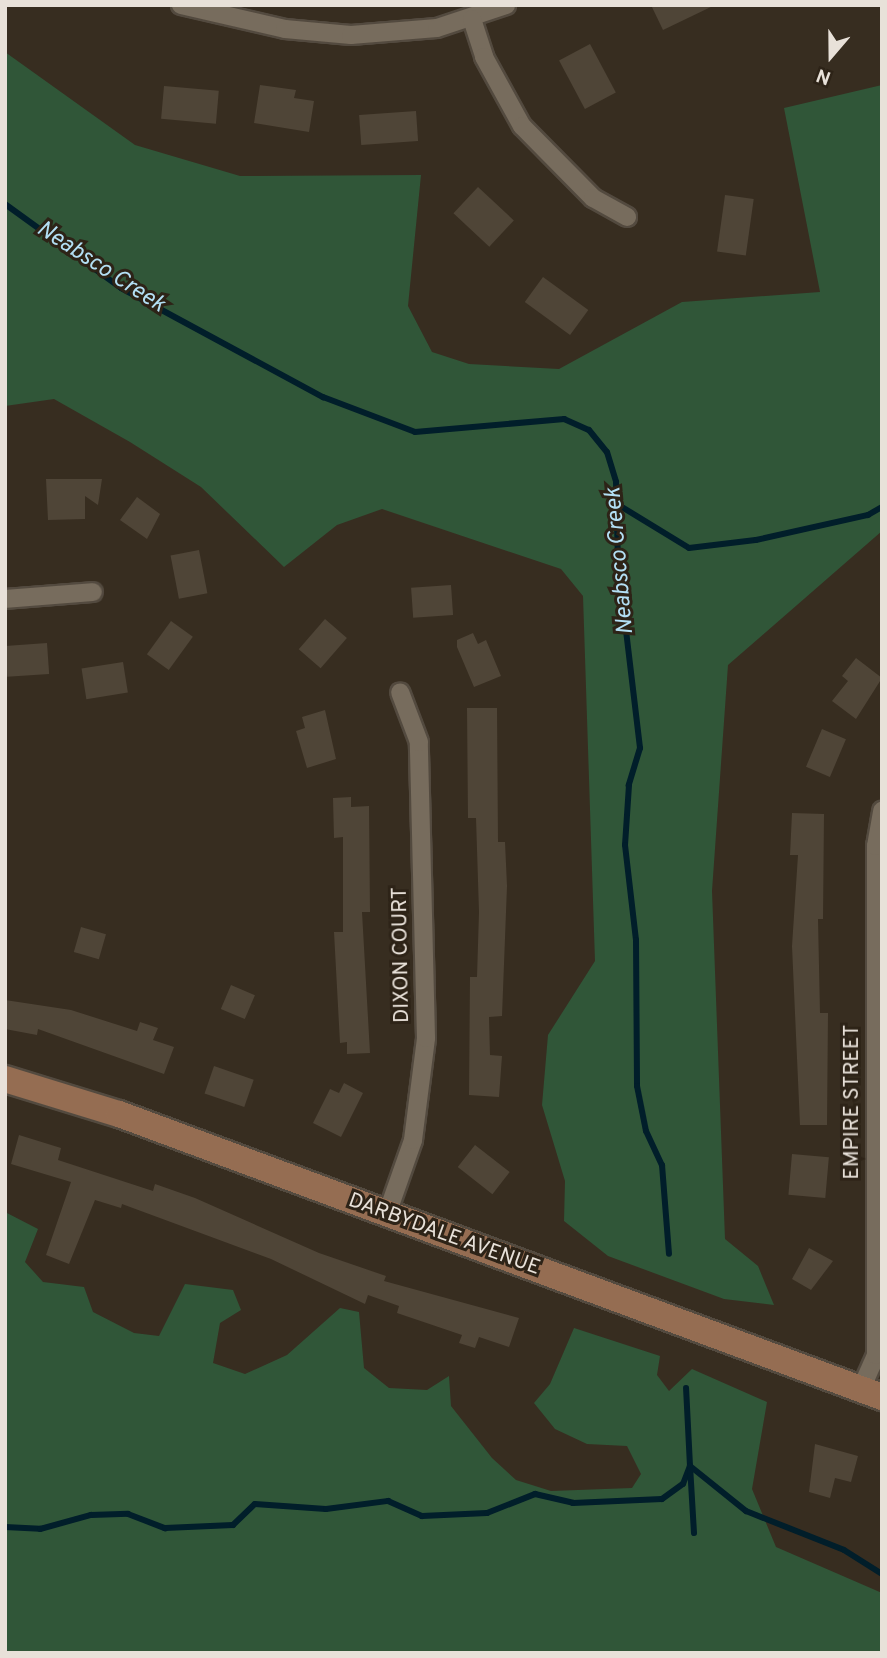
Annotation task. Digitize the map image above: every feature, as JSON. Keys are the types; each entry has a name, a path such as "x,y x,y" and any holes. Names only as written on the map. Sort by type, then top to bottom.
{"street":[{"path":"181,5 285,29 351,35 412,32 472,19 506,5"},
{"path":"472,19 484,57 522,126 593,198 627,217"},
{"path":"5,599 93,592"},
{"name":"DIXON COURT","path":"387,1214 413,1140 426,1038 419,742 400,692"},
{"name":"EMPIRE STREET","path":"871,1393 876,1355 876,846 882,811"},
{"name":"DARBYDALE AVENUE","path":"5,1080 119,1114 871,1393"}],"green space":[{"path":"5,52 135,145 240,176 421,175 408,306 432,352 469,364 559,369 682,302 820,292 784,108 882,85 882,531 728,665 712,891 725,1239 758,1266 774,1305 724,1299 608,1256 564,1221 565,1181 542,1105 548,1035 595,961 583,596 561,569 382,509 337,525 284,567 201,487 130,442 54,399 5,406"},
{"path":"5,1212 38,1229 25,1262 43,1282 84,1287 93,1312 134,1333 159,1336 185,1284 233,1290 241,1310 220,1323 213,1363 245,1374 287,1355 340,1308 359,1312 364,1368 389,1388 427,1390 449,1376 451,1406 492,1458 516,1480 551,1491 632,1488 641,1474 627,1446 587,1444 555,1429 534,1403 550,1384 574,1328 660,1356 657,1375 669,1391 692,1369 767,1402 752,1489 776,1547 882,1593 882,1653 5,1653"}],"building":[{"path":"651,5 715,5 663,30"},
{"path":"590,44 616,93 585,109 559,60"},
{"path":"260,85 296,90 294,98 314,101 309,132 254,123"},
{"path":"164,86 219,91 216,124 161,119"},
{"path":"416,111 418,141 361,145 359,115"},
{"path":"478,187 514,220 489,247 453,213"},
{"path":"725,195 754,199 746,255 717,251"},
{"path":"543,277 588,310 570,335 525,302"},
{"path":"46,479 102,479 98,505 85,496 85,519 48,520"},
{"path":"137,497 160,514 147,539 120,520"},
{"path":"199,550 207,593 179,599 171,556"},
{"path":"451,585 453,615 413,618 411,588"},
{"path":"325,619 347,638 321,668 299,649"},
{"path":"171,621 193,637 169,670 147,654"},
{"path":"473,633 478,644 486,640 501,676 474,687 457,647 457,640"},
{"path":"47,643 49,674 7,677 5,646"},
{"path":"856,658 882,678 856,719 832,701 848,681 842,676"},
{"path":"123,662 128,693 86,699 82,669"},
{"path":"467,708 497,708 498,842 505,842 507,886 502,1016 489,1017 490,1055 502,1056 499,1097 469,1095 470,977 477,977 479,912 476,818 468,818"},
{"path":"325,710 336,759 307,768 296,731 305,728 302,717"},
{"path":"822,729 846,739 830,777 806,767"},
{"path":"351,797 351,807 369,806 370,912 362,912 370,1053 347,1054 347,1042 340,1043 334,932 343,932 343,837 334,838 333,798"},
{"path":"792,813 824,814 823,919 818,919 820,1013 828,1013 827,1125 800,1125 792,946 798,855 790,855"},
{"path":"81,927 106,934 99,959 74,952"},
{"path":"231,985 255,995 245,1019 221,1009"},
{"path":"5,1000 71,1010 137,1031 140,1022 158,1028 153,1040 174,1047 164,1074 38,1029 37,1035 5,1029"},
{"path":"214,1066 254,1080 244,1107 205,1093"},
{"path":"344,1083 363,1093 341,1137 313,1123 330,1089 339,1093"},
{"path":"19,1135 61,1148 58,1160 153,1191 155,1184 195,1198 319,1253 386,1276 384,1281 519,1318 509,1347 479,1337 475,1348 459,1343 462,1335 397,1313 399,1306 368,1295 365,1304 271,1259 122,1204 121,1208 95,1200 69,1264 46,1255 71,1182 11,1164"},
{"path":"475,1145 510,1172 492,1194 458,1167"},
{"path":"792,1154 829,1157 825,1198 788,1195"},
{"path":"809,1248 833,1261 811,1290 792,1279"},
{"path":"815,1444 858,1456 851,1482 835,1478 830,1498 809,1492"}],"waterway":[{"name":"Neabsco Creek","path":"5,204 121,288 323,397 415,432 564,419 589,430 607,452 616,482 618,564 627,591 625,622 640,748 629,785 625,845 636,940 637,1086 646,1131 662,1165 669,1254"},
{"path":"617,504 689,548 756,540 868,515 882,507"},
{"name":"Neabsco Creek","path":"5,1527 40,1529 91,1515 128,1514 165,1528 233,1525 255,1504 326,1509 388,1501 422,1516 487,1513 535,1494 573,1503 662,1499 683,1484 690,1466 686,1388"},
{"path":"694,1533 690,1466 746,1511 844,1550 882,1574"}]}
